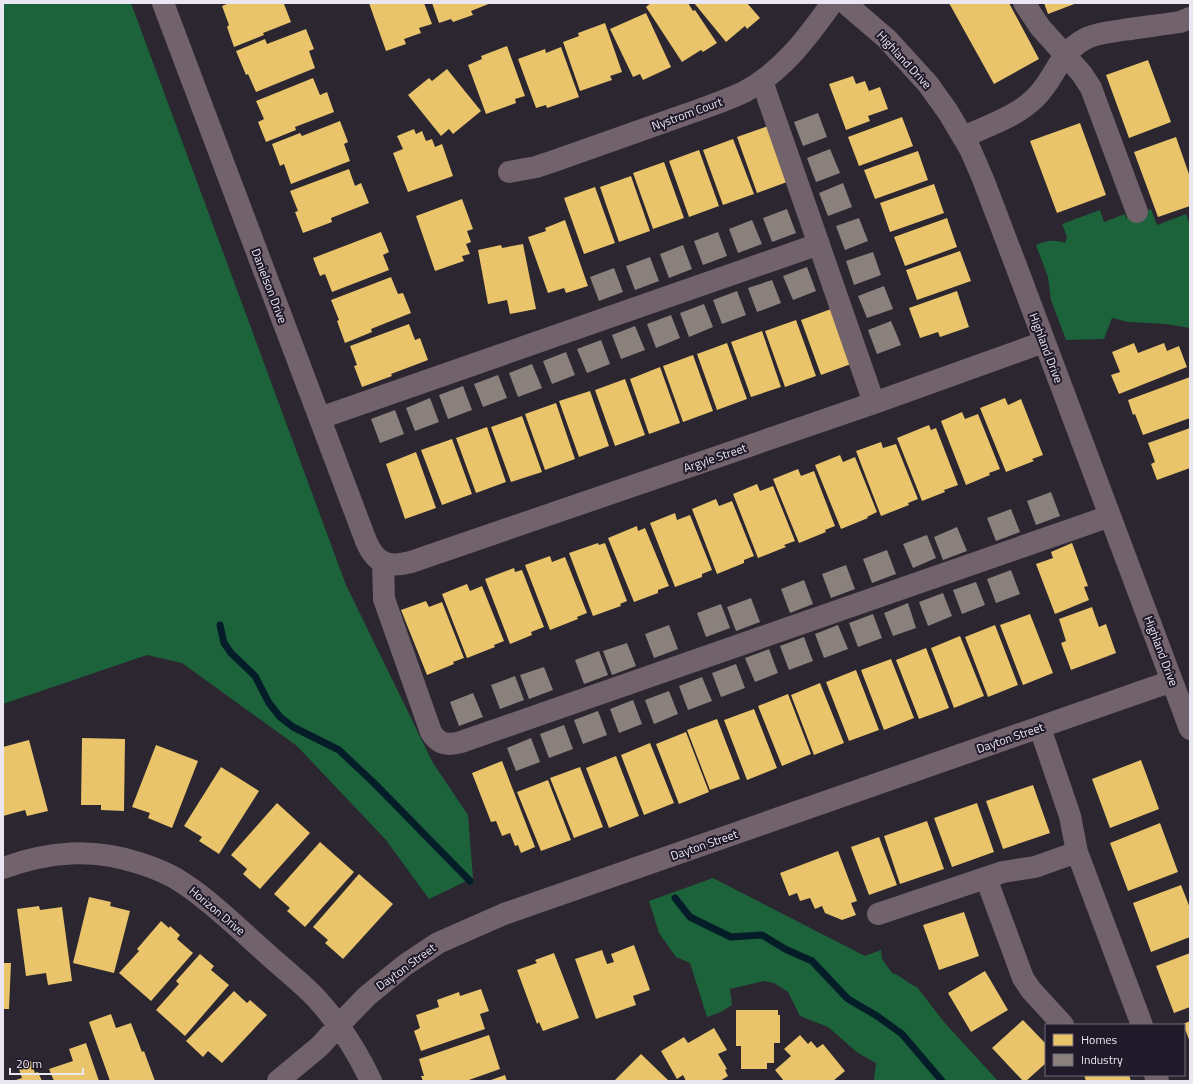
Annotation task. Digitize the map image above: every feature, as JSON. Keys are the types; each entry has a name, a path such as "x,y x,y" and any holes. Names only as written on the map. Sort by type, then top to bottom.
{"street":[{"name":"Danielson Drive","path":"163,3 369,549 373,555 384,563"},
{"name":"Nystrom Court","path":"509,172 536,167 554,161 719,103 745,91 780,66 796,51 832,3"},
{"name":"Highland Drive","path":"844,3 881,34 907,59 928,84 963,136 983,179 1190,729"},
{"path":"1024,3 1040,27 1082,74 1095,96 1137,212"},
{"path":"963,136 1011,115 1038,96 1064,55 1076,44 1095,35 1180,22 1190,18"},
{"path":"762,80 874,403"},
{"path":"320,418 819,244"},
{"name":"Argyle Street","path":"384,563 400,565 411,562 874,403 1044,342"},
{"path":"384,563 384,599 430,728 438,740 442,743 450,745 1110,516"},
{"name":"Dayton Street","path":"278,1081 320,1046 367,996 405,965 438,942 458,933 504,914 1172,681"},
{"path":"1040,728 1070,816 1077,852 1142,1024"},
{"name":"Horizon Drive","path":"3,868 41,856 76,852 123,858 169,874 212,905 315,997 355,1050 371,1081"},
{"path":"878,914 1003,872 1035,867 1077,852"},
{"path":"986,878 1023,978 1031,990 1062,1024"}],"green space":[{"path":"3,3 131,3 346,585 433,763 468,815 473,878 429,899 386,840 297,746 182,663 147,655 3,704"},
{"path":"1151,209 1157,225 1186,214 1190,225 1190,328 1166,324 1128,322 1112,318 1104,339 1066,340 1051,300 1048,277 1036,245 1050,241 1065,243 1067,237 1062,224 1100,210 1104,222 1125,214 1126,218"},
{"path":"713,878 865,956 881,950 882,959 892,973 917,987 944,1022 998,1081 875,1081 876,1063 858,1053 828,1027 800,1016 788,992 774,983 764,981 730,989 732,1005 721,1012 707,1017 690,963 676,957 659,933 649,901"}],"building: Homes":[{"path":"229,3 287,3 284,4 291,22 234,47 227,27 229,25 222,6"},
{"path":"369,3 424,3 432,24 419,28 421,33 404,39 406,44 386,51"},
{"path":"432,3 491,3 471,11 473,15 453,22 451,19 439,23"},
{"path":"651,3 688,3 693,11 695,10 717,43 703,52 701,50 682,62 646,7"},
{"path":"694,3 747,3 760,18 747,29 745,26 726,42"},
{"path":"949,3 1009,3 1039,59 994,84"},
{"path":"1044,3 1077,3 1048,14"},
{"path":"646,13 671,67 643,80 640,74 633,77 610,29"},
{"path":"605,23 622,72 610,76 612,80 580,91 563,42 579,36 578,33"},
{"path":"306,29 314,49 309,51 315,68 256,92 248,74 246,75 236,51 265,39 267,44"},
{"path":"507,46 525,96 515,99 516,103 486,114 468,65 482,59 481,56"},
{"path":"561,47 579,97 547,108 546,105 536,108 518,59 545,49 546,53"},
{"path":"1148,60 1171,122 1129,138 1106,75"},
{"path":"447,69 481,111 453,134 449,129 441,136 408,95 429,78 432,81"},
{"path":"853,76 856,84 865,81 869,91 880,87 888,109 868,116 870,121 846,130 829,84"},
{"path":"313,78 320,95 327,92 334,112 295,127 296,130 266,142 258,122 264,119 256,101"},
{"path":"902,117 913,146 859,166 848,137"},
{"path":"340,121 348,142 344,144 350,161 291,184 284,164 280,166 272,144 300,133 302,136"},
{"path":"1080,123 1106,195 1057,213 1030,141"},
{"path":"768,126 787,182 757,193 737,137"},
{"path":"414,129 416,134 422,131 426,141 432,139 435,147 442,144 453,176 408,192 393,153 403,149 397,136"},
{"path":"1176,137 1190,177 1190,206 1158,217 1134,152"},
{"path":"733,139 754,194 723,205 703,150"},
{"path":"699,150 719,206 689,217 669,161"},
{"path":"918,151 928,180 875,199 864,170"},
{"path":"664,162 684,218 653,229 633,173"},
{"path":"349,169 355,186 361,183 369,203 331,218 332,222 303,233 295,212 298,211 290,191"},
{"path":"631,176 650,231 619,242 600,187"},
{"path":"934,184 944,213 890,232 880,203"},
{"path":"595,187 615,243 584,254 564,198"},
{"path":"462,199 473,229 467,231 471,242 466,244 470,254 462,256 464,261 435,271 416,216"},
{"path":"947,218 957,247 905,266 894,237"},
{"path":"565,220 588,286 566,293 564,288 548,293 528,237 546,231 545,228"},
{"path":"381,232 389,252 383,255 389,270 332,292 325,274 320,276 313,258"},
{"path":"523,244 536,309 510,314 507,300 488,304 478,250 501,245 502,248"},
{"path":"960,251 971,281 917,300 906,270"},
{"path":"391,277 398,294 403,293 411,313 371,329 372,332 345,343 337,321 339,320 331,300"},
{"path":"957,291 969,327 940,337 938,332 920,338 909,308"},
{"path":"831,309 851,364 821,375 801,320"},
{"path":"796,320 816,376 785,387 765,331"},
{"path":"409,324 415,340 420,338 428,360 362,387 354,366 357,365 350,346"},
{"path":"762,331 781,387 751,397 731,342"},
{"path":"727,343 747,399 717,410 697,354"},
{"path":"1134,343 1138,353 1164,343 1167,351 1179,346 1187,367 1119,394 1111,375 1120,372 1112,352"},
{"path":"693,355 713,411 683,422 663,366"},
{"path":"660,367 680,423 649,434 630,379"},
{"path":"1190,377 1190,418 1143,435 1135,414 1133,415 1128,400"},
{"path":"625,379 645,435 615,446 595,390"},
{"path":"590,391 609,446 579,457 559,401"},
{"path":"1005,398 1008,405 1021,399 1043,455 1032,459 1034,461 1006,472 980,408"},
{"path":"556,403 575,459 545,470 525,414"},
{"path":"962,412 965,419 978,414 1000,469 966,485 941,421"},
{"path":"522,416 542,472 511,482 491,427"},
{"path":"929,425 931,430 936,428 958,485 922,501 897,438"},
{"path":"487,427 506,482 476,493 456,438"},
{"path":"1190,428 1190,468 1157,480 1151,464 1155,462 1148,443"},
{"path":"452,439 472,494 442,505 421,450"},
{"path":"881,442 883,448 896,444 918,499 908,503 909,505 881,516 856,451"},
{"path":"416,452 436,508 405,519 386,464"},
{"path":"840,455 843,462 855,457 877,512 867,517 868,518 841,529 815,465"},
{"path":"798,469 801,476 814,471 835,526 825,530 826,532 799,543 773,479"},
{"path":"757,484 760,491 773,486 795,541 784,545 786,547 758,558 733,494"},
{"path":"716,499 719,506 732,501 754,556 744,560 744,563 717,574 692,509"},
{"path":"675,513 677,520 690,515 712,570 702,574 702,577 675,587 650,523"},
{"path":"637,526 638,531 645,528 669,586 658,590 658,593 634,602 608,538"},
{"path":"598,543 599,545 605,543 627,601 620,604 621,606 593,616 569,553"},
{"path":"1072,543 1088,586 1084,587 1089,600 1055,614 1036,564 1053,558 1051,552"},
{"path":"550,556 552,562 565,557 587,613 577,617 578,619 550,630 525,565"},
{"path":"514,568 515,572 522,570 544,627 531,632 532,635 510,644 485,579"},
{"path":"467,584 470,591 482,586 504,641 494,645 495,647 467,658 442,594"},
{"path":"426,601 429,607 442,602 464,658 453,662 454,664 427,675 401,610"},
{"path":"1092,607 1099,627 1106,624 1116,653 1071,670 1061,643 1066,641 1059,619"},
{"path":"1030,614 1053,673 1023,685 1000,625"},
{"path":"995,625 1018,685 988,697 965,637"},
{"path":"960,636 984,696 954,708 931,648"},
{"path":"926,648 949,708 919,719 896,660"},
{"path":"891,659 914,718 884,730 861,670"},
{"path":"856,670 879,730 849,741 826,682"},
{"path":"820,683 844,743 814,755 791,695"},
{"path":"788,694 811,754 782,766 758,706"},
{"path":"754,709 777,768 747,780 724,720"},
{"path":"717,719 740,779 710,790 687,730"},
{"path":"686,732 709,792 679,804 656,744"},
{"path":"82,738 125,739 124,811 101,810 101,805 81,805"},
{"path":"29,740 48,811 27,816 25,810 3,816 3,747"},
{"path":"650,743 674,803 644,815 621,755"},
{"path":"156,745 198,761 172,828 148,818 150,813 132,807"},
{"path":"616,756 639,816 609,828 586,768"},
{"path":"1141,760 1159,809 1110,828 1092,779"},
{"path":"502,761 535,847 521,853 518,845 515,846 510,833 502,836 496,821 491,822 472,773"},
{"path":"221,767 259,791 219,854 199,841 202,837 184,826"},
{"path":"580,767 603,827 574,838 550,778"},
{"path":"548,780 571,840 541,851 517,792"},
{"path":"1033,785 1050,833 1003,849 986,801"},
{"path":"277,803 310,833 260,889 243,874 247,869 231,855"},
{"path":"977,803 994,852 952,867 934,818"},
{"path":"927,821 944,869 900,884 884,836"},
{"path":"1160,823 1178,872 1128,891 1110,843"},
{"path":"879,837 897,885 869,895 851,847"},
{"path":"320,842 354,872 305,927 287,911 290,908 274,894"},
{"path":"838,851 857,901 851,903 856,915 842,920 825,913 822,906 815,909 810,898 800,901 797,893 789,896 780,873"},
{"path":"359,874 393,904 343,959 325,943 328,940 313,927"},
{"path":"1181,885 1190,908 1190,937 1151,952 1133,903"},
{"path":"89,897 111,902 110,906 130,911 114,973 73,963"},
{"path":"39,906 40,910 62,907 72,981 48,985 46,973 26,976 17,909"},
{"path":"964,912 979,956 939,970 923,925"},
{"path":"161,921 169,928 170,926 180,935 177,939 193,953 151,1001 119,973 139,951 137,949"},
{"path":"634,945 650,990 633,996 636,1005 596,1019 575,959 602,950 607,964 614,962 611,954"},
{"path":"554,953 579,1018 543,1031 539,1022 537,1024 517,970 537,963 535,960"},
{"path":"1190,953 1190,1007 1174,1013 1156,966"},
{"path":"200,954 214,966 211,970 229,985 185,1036 156,1010 179,984 176,981"},
{"path":"3,963 11,963 9,1009 3,1009"},
{"path":"985,971 1008,1010 971,1032 948,993"},
{"path":"481,989 489,1011 480,1014 485,1029 421,1051 414,1031 420,1028 416,1015 439,1007 437,1000 459,992 460,996"},
{"path":"234,991 247,1003 250,1000 267,1015 222,1063 208,1051 203,1057 186,1041"},
{"path":"736,1010 778,1010 778,1015 780,1015 780,1043 774,1043 774,1063 767,1063 767,1069 741,1069 741,1046 736,1046"},
{"path":"111,1014 116,1028 131,1023 142,1052 144,1051 155,1081 110,1081 89,1022"},
{"path":"1023,1020 1045,1043 1045,1064 1026,1081 1023,1081 992,1048"},
{"path":"1190,1021 1190,1042 1185,1029 1185,1024 1183,1024"},
{"path":"714,1028 727,1050 718,1054 727,1069 725,1070 728,1076 720,1081 686,1081 683,1075 677,1079 661,1051 684,1037 688,1043"},
{"path":"489,1035 500,1069 466,1081 423,1081 421,1076 424,1076 419,1059"},
{"path":"800,1035 808,1044 811,1041 817,1048 823,1044 845,1071 833,1081 784,1081 775,1070 791,1056 784,1049"},
{"path":"86,1043 99,1081 54,1081 49,1069 73,1061 69,1049"},
{"path":"641,1054 669,1081 614,1081"},
{"path":"31,1061 35,1073 38,1072 42,1081 13,1081 22,1078 18,1066"},
{"path":"505,1075 507,1081 488,1081"},
{"path":"1084,1076 1129,1076 1131,1081 1086,1081"}],"building: Industry":[{"path":"818,113 827,137 803,146 794,122"},
{"path":"830,149 840,173 816,182 807,158"},
{"path":"843,183 852,207 828,216 819,193"},
{"path":"787,209 796,233 772,242 763,218"},
{"path":"859,218 868,241 845,250 836,226"},
{"path":"752,220 762,244 738,253 729,229"},
{"path":"718,232 727,256 703,265 694,241"},
{"path":"683,245 692,269 669,278 660,254"},
{"path":"873,252 881,275 854,285 846,261"},
{"path":"650,257 659,281 635,290 626,266"},
{"path":"807,267 816,291 793,300 783,276"},
{"path":"614,268 623,292 599,301 590,277"},
{"path":"772,280 781,303 757,312 748,288"},
{"path":"884,286 893,309 867,318 858,296"},
{"path":"737,291 746,315 722,324 713,300"},
{"path":"704,304 713,327 689,337 680,313"},
{"path":"671,315 680,338 656,348 647,324"},
{"path":"891,321 901,345 877,354 868,330"},
{"path":"635,326 645,350 621,359 612,335"},
{"path":"601,340 610,364 587,373 577,349"},
{"path":"566,352 575,375 552,384 543,361"},
{"path":"532,364 542,388 518,397 509,373"},
{"path":"498,375 507,398 483,407 474,384"},
{"path":"463,386 472,410 448,419 439,395"},
{"path":"430,398 439,422 415,431 406,408"},
{"path":"395,410 404,434 380,443 371,419"},
{"path":"1051,492 1060,516 1036,525 1027,501"},
{"path":"1011,509 1020,532 996,541 987,518"},
{"path":"957,527 967,551 943,560 934,537"},
{"path":"927,535 936,558 913,568 903,544"},
{"path":"887,550 896,574 872,583 863,559"},
{"path":"846,565 855,589 831,598 822,574"},
{"path":"1011,570 1020,594 996,603 987,579"},
{"path":"804,580 813,604 790,613 781,589"},
{"path":"976,582 985,605 962,614 953,590"},
{"path":"943,593 952,616 928,626 919,602"},
{"path":"751,598 760,622 736,631 727,607"},
{"path":"908,603 916,628 893,636 884,613"},
{"path":"721,604 730,628 706,637 697,613"},
{"path":"873,614 882,638 858,647 849,623"},
{"path":"669,625 678,649 654,658 645,634"},
{"path":"838,625 848,649 824,658 815,634"},
{"path":"804,637 813,661 789,670 780,646"},
{"path":"627,643 636,666 612,675 603,651"},
{"path":"769,649 778,673 755,682 745,658"},
{"path":"599,651 608,675 584,684 575,660"},
{"path":"736,664 745,688 721,697 712,673"},
{"path":"544,667 553,690 529,699 520,675"},
{"path":"515,676 524,700 500,709 491,685"},
{"path":"702,677 712,701 688,710 679,686"},
{"path":"669,691 678,714 654,724 645,700"},
{"path":"473,693 483,717 459,726 450,702"},
{"path":"633,700 642,724 619,733 610,709"},
{"path":"598,711 607,735 583,744 574,720"},
{"path":"564,725 573,749 549,758 540,734"},
{"path":"531,738 540,762 516,771 507,748"}],"waterway":[{"path":"220,625 224,643 231,653 255,676 269,703 280,717 293,727 339,750 375,784 470,881"},
{"path":"675,898 690,917 731,937 762,935 785,949 812,961 848,999 877,1016 902,1034 942,1081"}]}
